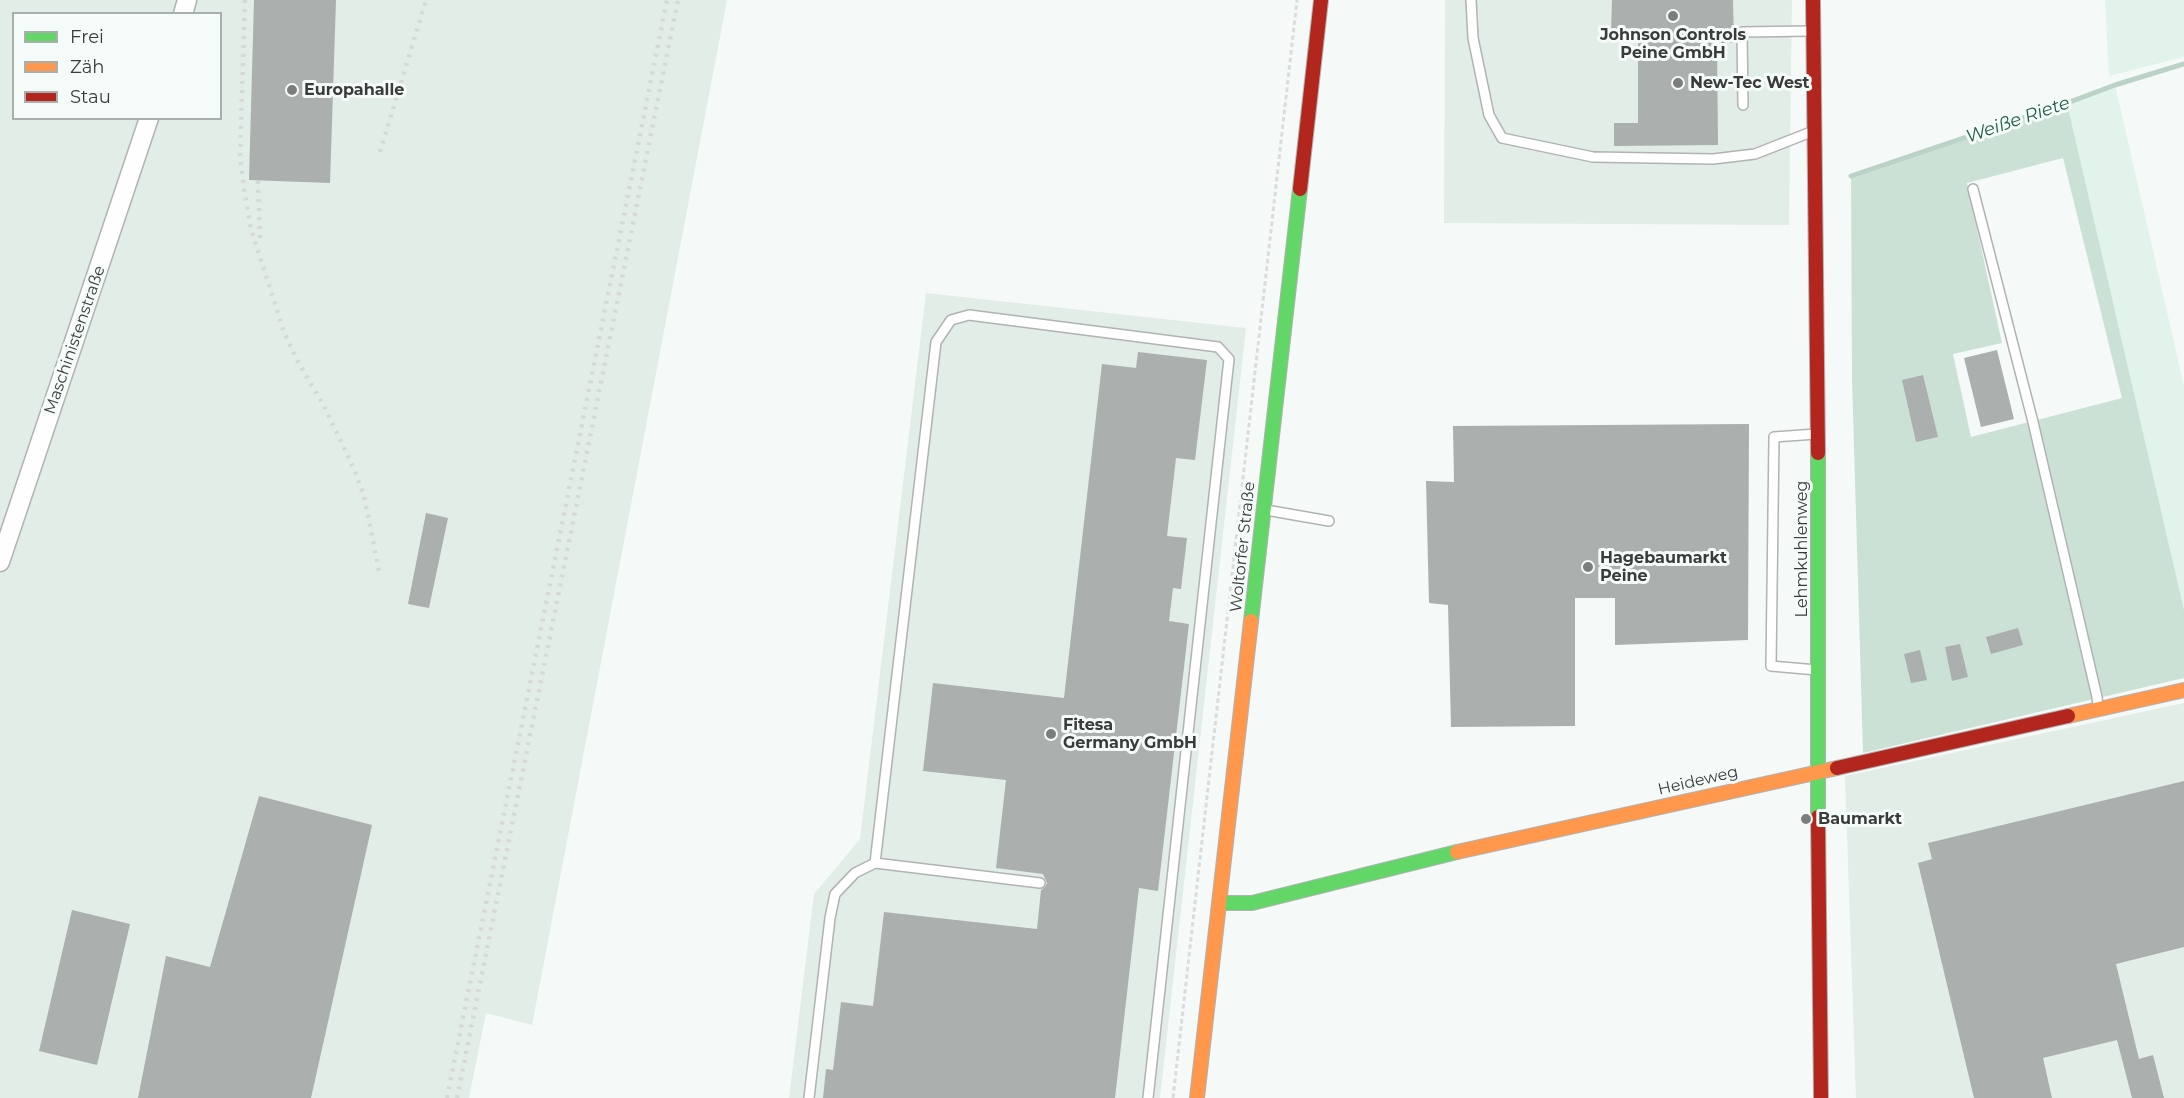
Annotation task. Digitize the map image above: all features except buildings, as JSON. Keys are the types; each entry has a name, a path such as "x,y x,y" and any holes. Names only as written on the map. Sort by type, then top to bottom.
{"street":[{"name":"Woltorfer Straße","path":"1197,1098 1321,0"},
{"name":"Lehmkuhlenweg","path":"1813,0 1818,434 1821,1098"},
{"name":"Maschinistenstraße","path":"0,562 148,120"},
{"name":"Heideweg","path":"1220,903 1252,903 1397,866 2184,690"}],"lane":[{"path":"1471,0 1473,38 1489,115 1502,138 1593,157 1713,159 1755,154 1813,132"},
{"path":"1743,105 1742,32 1813,31"},
{"path":"1973,189 2033,422 2098,709"},
{"path":"875,863 936,342 951,320 969,315 1218,347 1229,359 1148,1098"},
{"path":"1818,434 1774,437 1771,666 1818,670"},
{"path":"1263,510 1329,521"},
{"path":"809,1098 830,918 836,894 855,873 875,863 1040,883"}],"path":[{"path":"1173,1098 1297,0"}],"shaded area":[{"path":"0,0 727,0 532,1025 486,1013 469,1098 0,1098"},
{"path":"1445,0 1792,0 1789,225 1444,223"},
{"path":"2105,0 2184,0 2184,57 2109,76"},
{"path":"2115,85 2184,386 2184,610 2067,103"},
{"path":"926,293 1246,328 1160,1098 789,1098 814,894 860,839"},
{"path":"2184,703 2184,1098 1856,1098 1845,776"}],"green space":[{"path":"2067,103 2184,610 2184,678 1863,753 1852,379 1851,176","holes":["2063,158 2122,398 1971,437 1953,354 2002,343 1967,183"]}],"waterway":[{"name":"Weiße Riete","path":"1851,176 2115,85 2184,64"}],"railway":[{"path":"245,0 240,155 251,229 284,332 297,360 324,406 354,469 364,496 379,571"},
{"path":"380,152 426,0"},
{"path":"447,1098 667,0"},
{"path":"457,1098 678,0"},
{"path":"258,181 260,240"}],"traffic: fast":[{"path":"1251,621 1300,189"},
{"path":"1818,453 1818,817"},
{"path":"1220,903 1252,903 1457,852"}],"traffic: slow":[{"path":"1197,1098 1251,621"},
{"path":"2068,716 2184,690"},
{"path":"1457,852 1837,768"}],"traffic: jam":[{"path":"1300,189 1321,0"},
{"path":"1813,0 1818,453"},
{"path":"1837,768 2068,716"},
{"path":"1818,817 1821,1098"}],"place":[{"name":"Johnson Controls Peine GmbH","path":"1673,16"},
{"name":"New-Tec West","path":"1678,83"},
{"name":"Europahalle","path":"292,90"},
{"name":"Hagebaumarkt Peine","path":"1588,567"},
{"name":"Fitesa Germany GmbH","path":"1051,734"},
{"name":"Baumarkt","path":"1806,819"}]}
